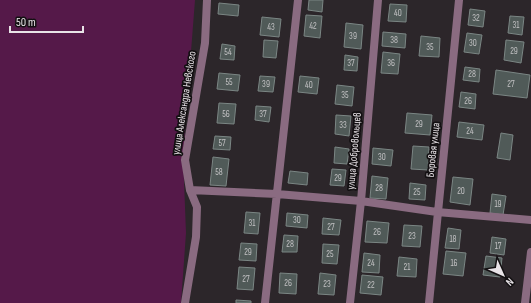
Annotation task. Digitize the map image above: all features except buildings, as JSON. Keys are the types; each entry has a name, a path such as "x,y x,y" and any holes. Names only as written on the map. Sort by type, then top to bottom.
{"street":[{"name":"улица Александра Невского","path":"185,303 196,237 197,207 190,190 185,160 205,42 207,0"},
{"path":"266,303 298,0"},
{"name":"улица Добровольцев","path":"350,303 378,0"},
{"name":"Боровая улица","path":"429,303 459,0"},
{"path":"190,190 277,194 360,201 437,212 531,220"},
{"path":"525,303 531,252"}],"shaded area":[{"path":"0,0 195,0 183,155 186,233 181,303 0,303"}]}
